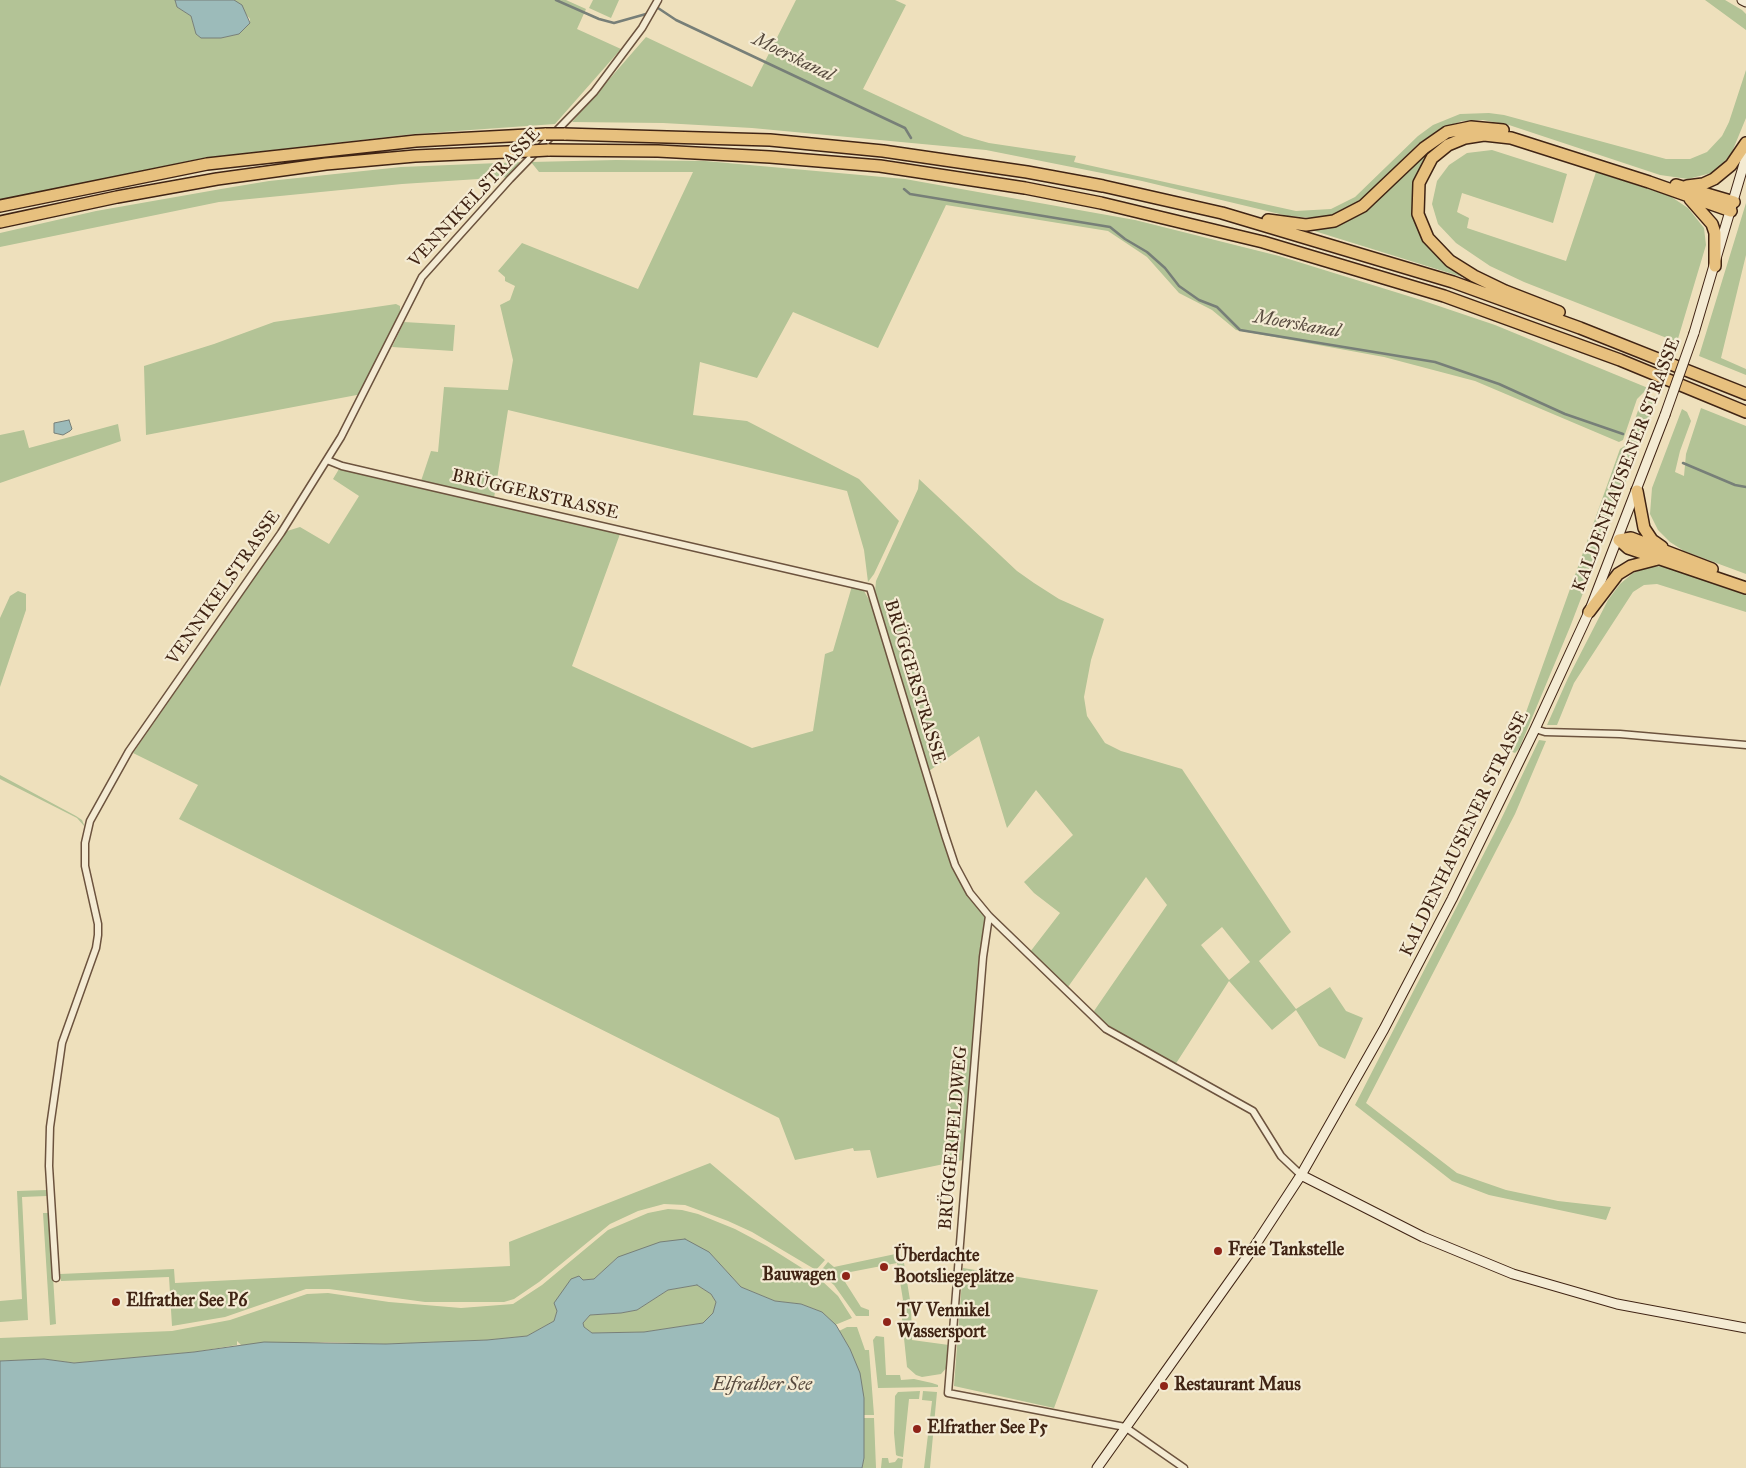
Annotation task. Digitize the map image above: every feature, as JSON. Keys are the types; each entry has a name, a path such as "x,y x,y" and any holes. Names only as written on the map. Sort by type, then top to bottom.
{"highway":[{"path":"0,206 207,164 416,141 564,134 770,140 883,151 1027,172 1222,213 1299,224 1334,221 1363,206 1414,156 1435,140 1447,132 1471,127 1506,131 1678,186 1732,207"},
{"path":"1580,328 1567,316 1505,291 1474,276 1450,261 1433,245 1420,223 1416,204 1419,183 1432,158 1448,145 1464,138 1484,135 1501,137 1531,144 1687,196 1732,207"},
{"path":"1678,186 1702,184 1714,179 1731,164 1746,143"},
{"path":"0,222 126,195 217,179 326,164 415,156 548,150 658,151 770,157 880,166 1025,188 1101,203 1263,242 1444,296 1620,360 1746,412"},
{"path":"1687,196 1712,224 1715,234 1715,266"},
{"path":"1222,213 1453,282 1580,328 1746,394"},
{"path":"1637,490 1644,528 1652,540 1671,554"},
{"path":"1619,540 1631,538 1746,582"},
{"path":"1619,540 1628,548 1746,588"},
{"path":"1589,612 1618,574 1631,566 1659,559"}],"main road":[{"path":"1742,0 1746,2"},
{"name":"KALDENHAUSENER STRASSE","path":"1097,1468 1124,1427 1223,1291 1301,1175 1361,1070 1448,908 1536,729 1619,540 1694,333 1746,157"},
{"path":"1301,1175 1423,1237 1513,1274 1617,1304 1746,1328"}],"street":[{"name":"VENNIKELSTRASSE","path":"56,1278 49,1166 50,1128 62,1043 96,948 98,935 98,924 85,866 84,844 89,823 129,751 260,564 327,460 360,402 422,276 510,179 594,92 642,28 658,0"},
{"name":"BRÜGGERSTRASSE","path":"327,460 342,466 415,484 870,588 956,865 970,893 989,916 1106,1029 1253,1111 1282,1156 1301,1175"},
{"path":"1536,729 1545,732 1620,734 1746,745"},
{"name":"BRÜGGERFELDWEG","path":"989,916 983,957 948,1393 1124,1427"},
{"path":"1124,1427 1184,1468"}],"green space":[{"path":"0,0 175,0 177,7 191,16 196,34 202,38 221,38 239,34 250,23 250,19 234,0 566,0 586,9 577,29 621,49 555,124 414,134 203,158 0,200"},
{"path":"593,0 619,0 611,18 589,8"},
{"path":"796,0 895,0 906,5 863,89 964,136 989,143 1076,156 1074,162 1296,211 1331,209 1355,197 1418,136 1433,125 1460,114 1489,113 1504,115 1666,159 1690,159 1707,152 1722,136 1729,122 1746,70 1746,118 1732,152 1722,165 1711,173 1688,179 1660,175 1509,125 1483,120 1462,121 1440,129 1418,144 1366,195 1349,208 1326,217 1314,218 1288,216 1142,181 986,150 752,128 663,123 572,122 646,37 752,87"},
{"path":"1705,0 1725,0 1742,10 1746,14 1746,30"},
{"path":"1480,133 1428,158 1417,222 1475,281 1308,229 1328,226 1445,137"},
{"path":"1492,150 1567,174 1553,223 1462,193 1457,212 1469,218 1467,228 1566,261 1596,172 1670,196 1688,208 1704,228 1706,245 1677,342 1524,282 1490,266 1456,243 1438,224 1432,204 1437,181 1449,165 1467,153"},
{"path":"616,160 705,161 905,179 1135,220 1279,256 1421,300 1495,325 1648,388 1637,399 1623,440 1619,442 1475,381 1384,357 1236,330 1212,310 1179,293 1147,257 1108,231 946,205 878,348 793,312 757,378 700,362 693,415 747,421 859,479 899,521 874,574 868,582 864,550 847,491 508,410 494,498 421,481 431,451 438,452 444,387 508,390 513,360 500,305 510,300 515,286 505,281 505,277 498,271 522,243 638,289 693,172 539,172 531,162"},
{"path":"523,162 509,177 402,184 219,202 0,247 0,233 96,211 269,181 401,167"},
{"path":"1746,203 1746,255 1721,358 1746,369 1746,375 1699,356"},
{"path":"396,304 400,306 400,314 362,394 146,435 144,366 214,344 274,322"},
{"path":"404,322 455,325 453,351 392,347"},
{"path":"1653,396 1657,397 1646,429 1570,627 1519,749 1515,753 1510,751 1525,715 1620,449 1626,445 1641,402"},
{"path":"1701,408 1746,426 1746,574 1684,551 1670,542 1658,530 1650,514 1652,488 1682,409 1687,412 1691,421 1680,451 1675,472 1684,476 1686,454"},
{"path":"118,424 121,441 0,483 0,435 24,430 29,448"},
{"path":"339,469 620,534 572,666 752,748 813,731 825,654 833,651 852,586 864,591 872,605 952,866 967,895 986,917 963,1160 877,1178 870,1150 854,1151 853,1148 795,1160 779,1118 179,819 198,785 133,753 287,531 300,527 329,544 359,496 333,479"},
{"path":"919,479 1017,571 1034,583 1059,599 1104,619 1091,660 1084,697 1087,716 1105,743 1121,751 1182,769 1291,932 1259,961 1296,1009 1330,987 1346,1011 1363,1018 1345,1059 1319,1046 1296,1010 1272,1030 1229,981 1175,1065 1101,1021 1094,1011 1167,905 1146,877 1068,987 1030,952 1060,913 1034,893 1024,882 1073,835 1036,790 1007,828 979,736 929,771 875,592 876,581 918,489","holes":["1222,927 1250,962 1229,980 1201,945"]},
{"path":"1663,566 1746,595 1746,612 1657,584 1644,585 1633,592 1574,683 1557,725 1547,725 1568,678 1608,600 1620,584 1633,573 1649,567"},
{"path":"18,591 26,594 26,610 0,687 0,618 10,596"},
{"path":"1539,740 1546,741 1515,814 1366,1103 1457,1173 1506,1190 1558,1201 1611,1207 1606,1220 1489,1195 1452,1181 1355,1105 1495,832"},
{"path":"0,775 76,816 82,820 85,827 77,818 0,779"},
{"path":"710,1163 825,1260 816,1270 752,1232 728,1221 685,1205 664,1204 638,1211 610,1224 539,1282 514,1299 504,1302 425,1302 329,1289 306,1289 225,1317 172,1326 169,1277 61,1281 60,1274 174,1269 175,1283 510,1266 509,1242"},
{"path":"47,1190 47,1196 22,1197 28,1320 0,1322 0,1301 22,1299 17,1191"},
{"path":"668,1209 698,1214 735,1229 767,1246 821,1280 838,1296 852,1318 835,1325 822,1312 801,1304 775,1301 741,1287 709,1252 618,1257 594,1279 583,1280 557,1311 554,1321 527,1336 487,1340 386,1344 325,1342 241,1345 237,1341 237,1345 194,1352 74,1363 44,1359 0,1361 0,1338 172,1331 230,1320 307,1294 328,1293 389,1302 461,1308 513,1304 542,1285 608,1230 648,1213"},
{"path":"43,1213 49,1213 56,1324 50,1325"},
{"path":"900,1253 904,1263 911,1306 912,1340 949,1345 949,1365 941,1374 922,1377 916,1375 907,1367 902,1319 901,1302 903,1300 897,1263 840,1274 861,1307 869,1310 869,1316 856,1316 834,1285 819,1273 828,1262 834,1267"},
{"path":"963,1268 1098,1290 1054,1408 954,1386"},
{"path":"697,1285 711,1294 716,1302 713,1313 703,1323 644,1332 592,1333 584,1327 583,1323 590,1315 637,1310 668,1290"},
{"path":"847,1327 857,1327 865,1350 869,1350 874,1415 864,1415 864,1398 850,1349 839,1331"},
{"path":"876,1336 884,1337 886,1375 900,1375 901,1380 914,1379 938,1385 938,1387 878,1388 873,1340"},
{"path":"920,1391 919,1399 909,1399 903,1457 898,1456 896,1455 894,1433 895,1396 898,1392"},
{"path":"923,1391 937,1392 930,1468 924,1468 932,1401 922,1400"},
{"path":"864,1418 874,1418 876,1468 862,1468 864,1458"},
{"path":"882,1458 888,1458 889,1463 895,1462 898,1458 903,1459 902,1468 881,1468"}],"water":[{"path":"175,0 234,0 242,5 250,23 239,34 221,38 201,38 196,34 191,16 177,7"},
{"path":"69,420 72,429 70,431 63,435 54,433 54,423"},
{"name":"Elfrather See","path":"685,1239 709,1252 741,1287 775,1301 801,1304 822,1312 836,1325 850,1349 860,1373 864,1398 864,1458 862,1468 0,1468 0,1361 44,1359 74,1363 194,1352 264,1342 386,1344 487,1340 527,1336 554,1321 557,1311 554,1303 571,1279 579,1276 583,1280 594,1279 618,1257 660,1242","holes":["697,1285 711,1294 716,1302 713,1313 703,1323 644,1332 592,1333 584,1327 583,1323 590,1315 637,1310 668,1290"]}],"waterway":[{"name":"Moerskanal","path":"556,0 599,19 614,23 646,14"},
{"name":"Moerskanal","path":"658,8 676,20 905,128 911,138"},
{"name":"Moerskanal","path":"904,189 910,194 1110,227 1125,239 1147,252 1165,268 1179,286 1199,300 1217,307 1240,330 1435,362 1499,384 1565,414 1623,434"},
{"name":"Moerskanal","path":"1683,463 1735,485 1746,487"}],"place":[{"name":"Freie Tankstelle","path":"1218,1251"},
{"name":"Überdachte Bootsliegeplätze","path":"884,1267"},
{"name":"Bauwagen","path":"846,1276"},
{"name":"Elfrather See P6","path":"116,1302"},
{"name":"TV Vennikel Wassersport","path":"887,1322"},
{"name":"Restaurant Maus","path":"1164,1386"},
{"name":"Elfrather See P5","path":"917,1429"}]}
